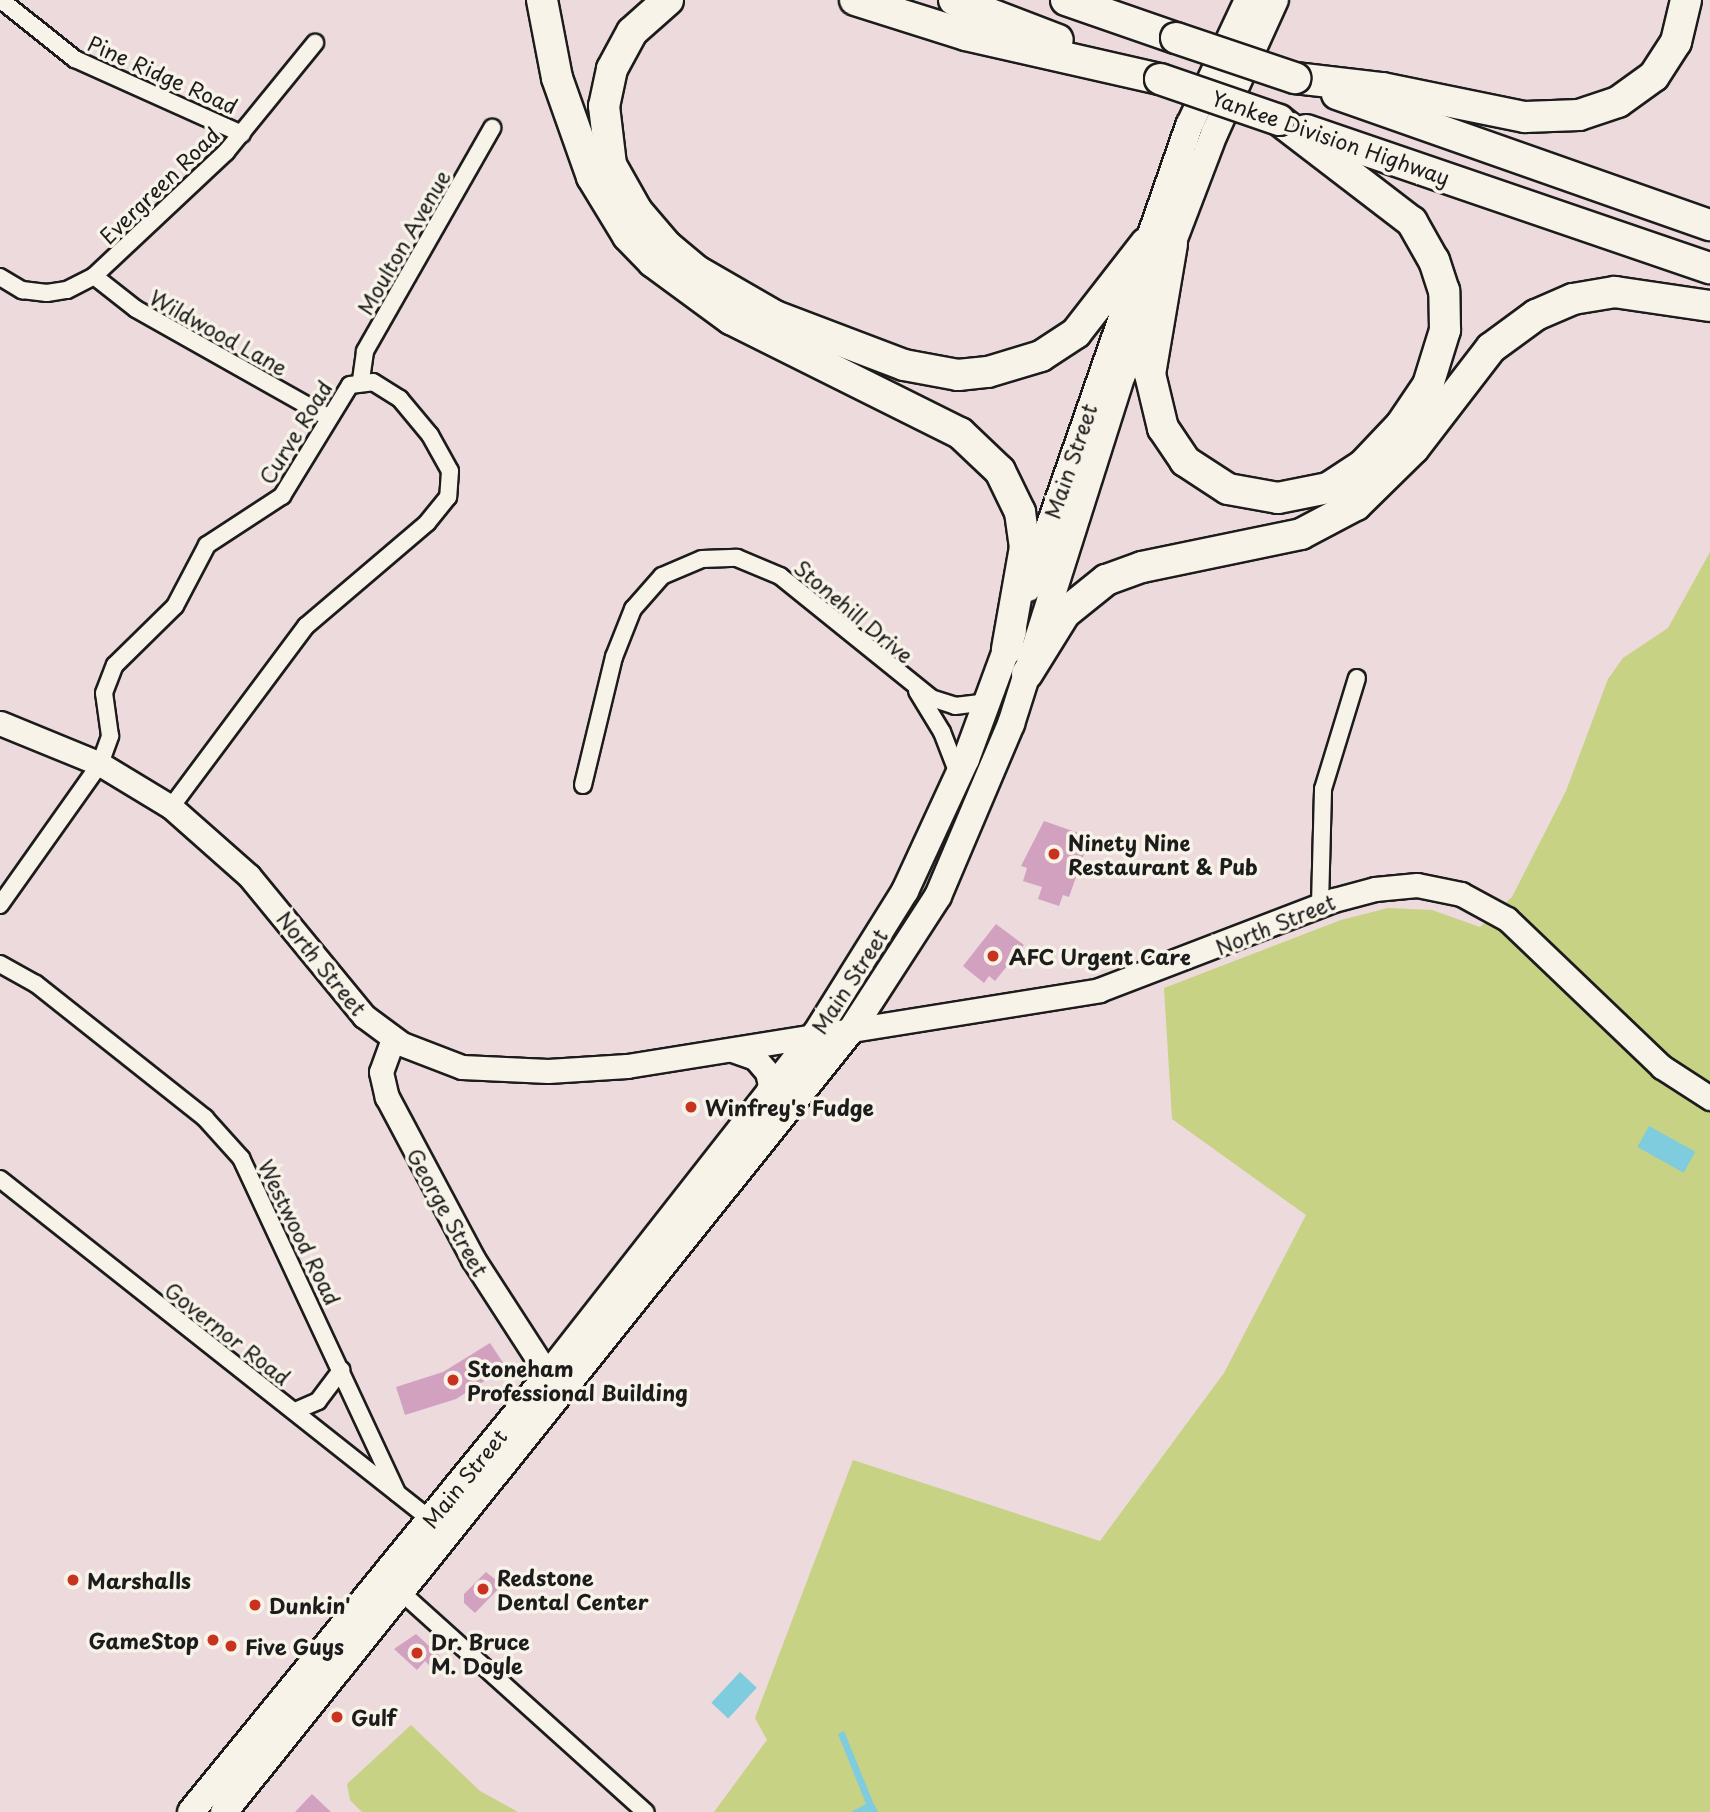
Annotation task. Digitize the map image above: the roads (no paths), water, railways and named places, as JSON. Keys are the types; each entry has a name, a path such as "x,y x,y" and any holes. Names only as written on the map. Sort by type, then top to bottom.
{"highway":[{"path":"542,0 557,78 592,177 628,236 653,262 731,319 960,433 1000,471 1020,512 1026,547 1007,649"},
{"path":"668,0 639,23 612,69 604,106 611,164 637,211 667,246 697,271 775,316 904,365 958,374 988,372 1041,356 1076,333 1159,243"},
{"path":"855,0 966,35 1160,79"},
{"name":"Yankee Division Highway","path":"954,0 1160,79 1710,268"},
{"name":"Yankee Division Highway","path":"1066,0 1710,225"},
{"path":"1109,0 1176,38"},
{"path":"1295,78 1382,88 1518,116 1578,115 1618,102 1654,76 1676,42 1686,0"},
{"path":"1159,243 1150,374 1156,410 1172,446 1211,481 1252,496 1308,495 1355,471 1401,425 1427,385 1446,330 1444,291 1434,261 1412,222 1279,120"},
{"path":"1027,674 1065,613 1106,580 1142,567 1301,534 1356,505 1414,448 1491,348 1536,314 1573,299 1615,292 1710,306"}],"main road":[{"name":"Main Street","path":"224,1812 852,1029 938,896 975,818 1027,674 1122,375 1190,124 1248,0"},
{"name":"Main Street","path":"191,1812 548,1375 759,1108 815,1035 905,891 959,776 989,702 1159,243 1215,132 1275,0"}],"street":[{"name":"Pine Ridge Road","path":"1,0 75,59 242,134"},
{"name":"Evergreen Road","path":"0,277 22,290 47,293 67,290 94,276 242,134 315,43"},
{"name":"Moulton Avenue","path":"361,380 365,351 492,128"},
{"name":"Wildwood Lane","path":"94,276 136,309 328,417"},
{"name":"Curve Road","path":"100,764 109,739 104,693 112,670 175,606 207,545 282,496 350,385 361,380 394,395 430,435 450,471 448,497 427,523 306,626 171,807"},
{"name":"Stonehill Drive","path":"583,785 629,617 656,581 695,560 737,558 780,576 915,690 948,705 989,702"},
{"path":"1320,905 1323,789 1357,678"},
{"name":"Stonehill Drive","path":"915,690 942,732 959,776"},
{"name":"North Street","path":"0,723 100,764 171,807 249,876 351,1004 393,1038 449,1064 498,1071 598,1069 732,1050 1112,987 1320,905 1408,885 1447,890 1488,906 1552,958 1662,1067 1710,1098"},
{"path":"0,905 100,764"},
{"name":"Westwood Road","path":"0,964 58,1001 232,1146 252,1175 397,1493"},
{"name":"George Street","path":"393,1038 381,1072 387,1097 473,1259 548,1375"},
{"path":"732,1050 755,1058 767,1072 769,1090 759,1108"},
{"name":"Governor Road","path":"4,1187 295,1411 431,1520"},
{"path":"295,1411 318,1401 341,1370"},
{"path":"401,1592 645,1812"}],"water":[{"path":"1649,1126 1695,1152 1684,1173 1637,1147"},
{"path":"740,1672 757,1688 728,1718 711,1703"},
{"path":"844,1731 878,1812 851,1812 866,1804 838,1734"}],"place":[{"name":"Ninety Nine Restaurant & Pub","path":"1054,854"},
{"name":"AFC Urgent Care","path":"993,956"},
{"name":"Winfrey's Fudge","path":"691,1107"},
{"name":"Stoneham Professional Building","path":"453,1380"},
{"name":"Marshalls","path":"73,1580"},
{"name":"Redstone Dental Center","path":"483,1589"},
{"name":"Dunkin'","path":"255,1605"},
{"name":"GameStop","path":"213,1640"},
{"name":"Five Guys","path":"231,1646"},
{"name":"Dr. Bruce M. Doyle","path":"417,1653"},
{"name":"Gulf","path":"337,1717"}]}
